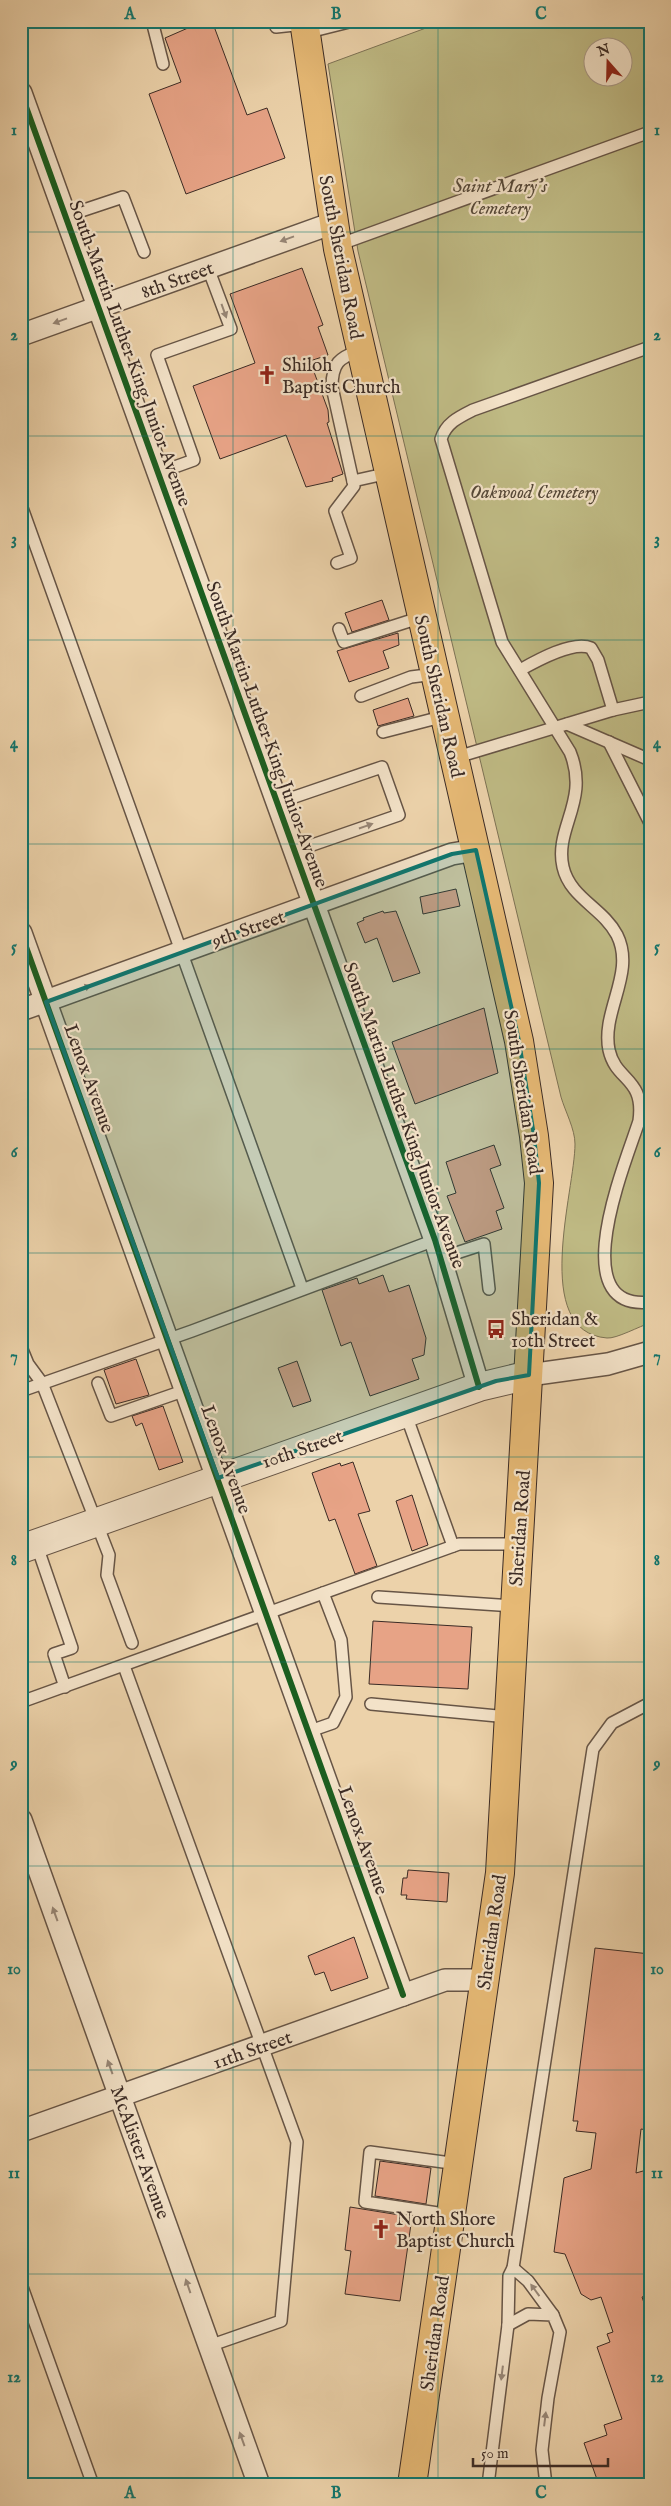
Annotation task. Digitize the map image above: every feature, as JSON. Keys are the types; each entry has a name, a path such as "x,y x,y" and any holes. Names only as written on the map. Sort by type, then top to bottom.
{"highway":[{"name":"South Sheridan Road","path":"304,26 336,234 360,350 519,1041 534,1136 539,1184 529,1375"},
{"name":"Sheridan Road","path":"412,2485 500,1873 514,1606 529,1375"}],"street":[{"name":"South Martin Luther King Junior Avenue","path":"21,93 438,1249 479,1387"},
{"name":"8th Street","path":"21,335 208,268 336,234"},
{"name":"9th Street","path":"21,1010 452,854 476,850"},
{"name":"Lenox Avenue","path":"21,933 268,1613 403,1995"},
{"path":"529,1375 608,1364 650,1352"},
{"name":"10th Street","path":"29,1546 405,1412 479,1387 529,1375"},
{"name":"McAlister Avenue","path":"21,1820 259,2485"},
{"name":"11th Street","path":"21,2131 445,1980 485,1980"}],"lane":[{"path":"152,21 163,64"},
{"path":"276,27 353,21"},
{"path":"336,234 650,132"},
{"path":"66,216 123,196 144,252"},
{"path":"158,473 194,460 158,355 231,329 208,268"},
{"path":"650,347 458,417 444,431 442,439 443,448 498,630 554,728 570,752 576,766 574,808 563,840 563,867 572,888 611,925 622,946 622,975 611,1020 609,1051 618,1068 640,1098 639,1121 606,1230 605,1269 608,1280 620,1296 629,1301 650,1302"},
{"path":"337,563 351,558 335,511 354,486 332,387 332,374 344,356 360,350"},
{"path":"353,481 389,473"},
{"path":"21,505 180,953 302,1288"},
{"path":"339,629 344,642 422,617"},
{"path":"520,670 542,658 571,648 578,646 591,648 598,660 613,710"},
{"path":"361,696 411,677 435,674"},
{"path":"454,758 613,710 650,702"},
{"path":"383,732 444,716"},
{"path":"567,724 650,760"},
{"path":"609,742 650,823"},
{"path":"278,803 382,767 385,775 399,815 295,851"},
{"path":"21,1391 168,1340 302,1288 438,1249 484,1244 489,1289"},
{"path":"21,1348 28,1364 42,1383 109,1555 107,1576 132,1644"},
{"path":"98,1383 111,1416 186,1390"},
{"path":"405,1412 453,1546"},
{"path":"21,1702 459,1544 518,1544"},
{"path":"29,1546 72,1648 54,1654 65,1687"},
{"path":"310,1732 333,1723 346,1697 341,1640 323,1593"},
{"path":"378,1597 514,1606"},
{"path":"124,1666 297,2142 280,2320 209,2346"},
{"path":"488,2485 508,2325 509,2276 513,2268 593,1749 612,1723 650,1702"},
{"path":"370,1704 508,1716"},
{"path":"451,2215 365,2202 370,2152 458,2164"},
{"path":"513,2268 528,2280 553,2315 560,2332 548,2398 542,2450 546,2485"},
{"path":"21,2284 93,2485"},
{"path":"508,2325 528,2314 553,2315"}],"highlighted area":[{"path":"476,850 519,1041 534,1136 539,1183 529,1375 496,1381 218,1478 46,1002 452,854"}],"green space":[{"path":"445,21 650,21 650,1323 611,1338 584,1330 570,1312 563,1286 562,1256 575,1138 561,1097 358,251 328,64"}],"building":[{"path":"204,21 212,21 247,115 267,108 285,158 186,194 149,94 181,82 165,38"},
{"name":"Shiloh Baptist Church","path":"302,268 323,325 318,327 328,355 310,361 328,410 329,422 327,423 343,474 332,478 333,481 306,487 286,435 220,459 193,386 255,363 230,294"},
{"path":"382,600 389,620 352,632 345,613"},
{"path":"398,633 399,645 383,651 389,668 349,682 337,651"},
{"path":"408,698 414,716 378,726 373,710"},
{"path":"456,889 460,906 423,914 420,897"},
{"path":"383,911 384,913 396,911 420,973 393,982 377,938 365,943 357,923 364,920 363,918"},
{"path":"484,1008 498,1073 415,1104 392,1042"},
{"path":"494,1145 501,1165 490,1169 504,1208 496,1211 502,1229 465,1242 447,1196 456,1193 446,1162"},
{"path":"383,1275 389,1292 409,1285 426,1338 424,1355 412,1359 419,1379 370,1396 351,1342 341,1346 322,1290 357,1278 359,1284"},
{"path":"136,1359 149,1395 116,1404 104,1370"},
{"path":"297,1361 311,1401 293,1407 278,1368"},
{"path":"163,1406 183,1462 159,1470 142,1423 136,1426 132,1416"},
{"path":"353,1462 370,1511 358,1514 377,1566 355,1574 335,1519 329,1521 312,1473 340,1463 341,1466"},
{"path":"412,1495 428,1545 412,1551 396,1501"},
{"path":"373,1621 472,1627 468,1689 369,1684"},
{"path":"408,1870 449,1873 447,1902 406,1899 407,1895 401,1895 403,1878 407,1878"},
{"path":"354,1937 368,1978 331,1991 324,1972 315,1975 308,1956"},
{"path":"595,1948 650,1954 650,2108 647,2130 641,2129 636,2173 650,2169 650,2294 642,2297 650,2320 650,2485 599,2485 584,2443 607,2435 604,2425 622,2419 597,2347 610,2342 607,2334 613,2332 601,2297 591,2300 581,2294 565,2254 554,2252 564,2178 591,2169 596,2133 576,2131 578,2121 573,2121"},
{"path":"380,2161 431,2168 426,2204 375,2196"},
{"path":"350,2207 412,2217 400,2301 345,2294 351,2251 345,2250"}],"cycle path":[{"path":"21,93 435,1240 479,1387"},
{"path":"21,933 403,1995"}],"place":[{"name":"Shiloh Baptist Church","path":"267,375"},
{"name":"Sheridan & 10th Street","path":"496,1329"},
{"name":"North Shore Baptist Church","path":"381,2229"}],"park label":[{"name":"Saint Mary's Cemetery","path":"500,196"},
{"name":"Oakwood Cemetery","path":"534,491"}]}
